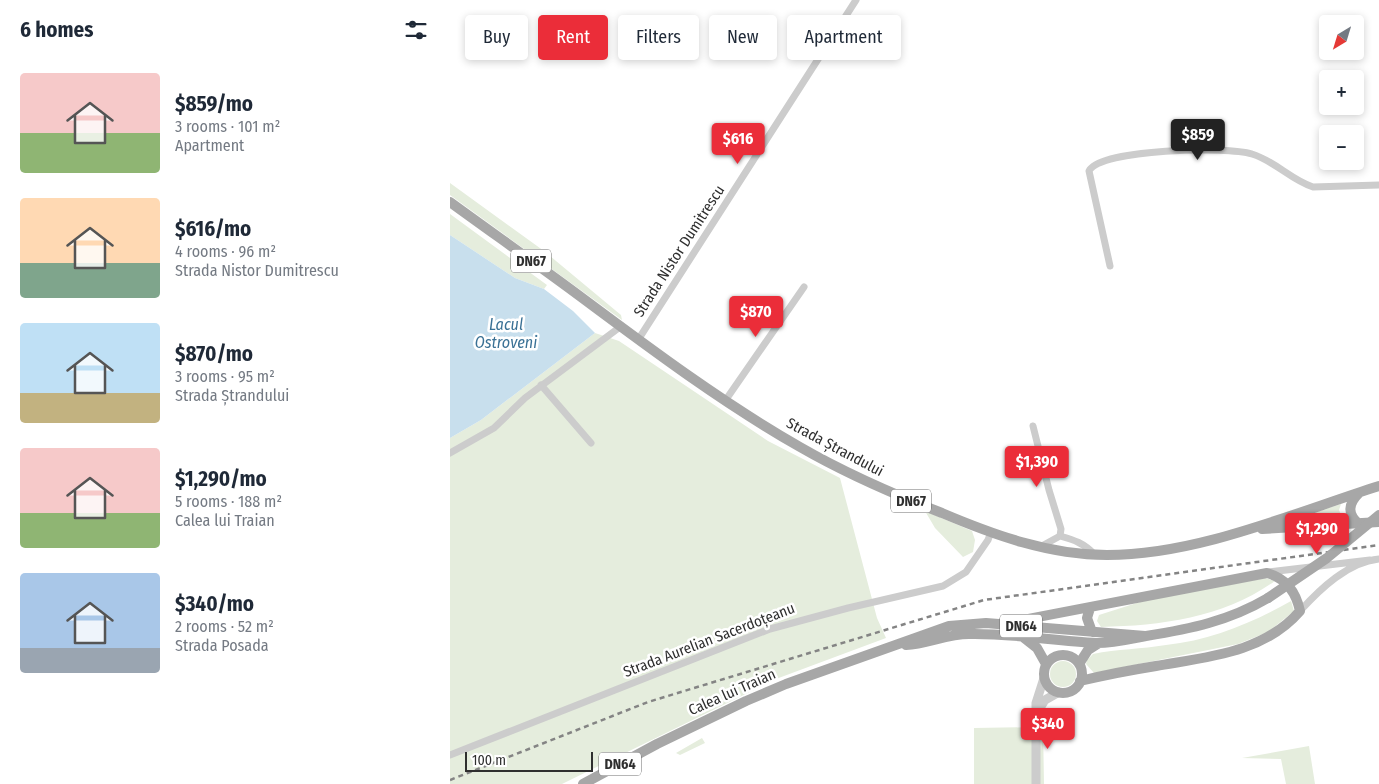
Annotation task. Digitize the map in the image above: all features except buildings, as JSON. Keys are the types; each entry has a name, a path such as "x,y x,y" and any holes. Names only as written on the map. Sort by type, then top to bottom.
{"main road":[{"name":"Strada Ștrandului","path":"450,202 620,327 725,401 800,447 857,477 941,513 1040,547 1095,555 1148,552 1251,530 1379,486"},
{"path":"1359,493 1353,499 1350,510 1354,520 1360,524"},
{"name":"Calea lui Traian","path":"900,645 966,634 1020,635 1099,643 1169,634 1215,623 1235,616 1268,598 1327,558 1379,515"},
{"name":"DN67","path":"1251,530 1379,522"},
{"path":"1001,624 1090,608 1211,582 1267,573 1286,582 1296,597 1300,611 1280,631 1240,649 1080,681"},
{"path":"1090,608 1087,618 1092,632"},
{"name":"Calea lui Traian","path":"584,784 657,744 746,701 837,666 900,645 924,633 949,626 976,623 1001,624 1146,636"},
{"path":"1020,635 1033,643 1046,664 1044,678 1050,687 1059,692 1069,692 1080,681 1082,672 1079,664 1069,656 1056,656 1046,664"},
{"path":"1079,664 1088,650 1099,643"}],"street":[{"name":"Strada Nistor Dumitrescu","path":"638,340 856,0"},
{"path":"1110,266 1089,171 1097,162 1166,152 1233,149 1262,157 1304,184 1313,186 1379,185"},
{"path":"725,401 804,287"},
{"path":"450,453 494,428 541,385 620,327"},
{"path":"541,385 591,443"},
{"path":"1033,426 1049,490 1062,529 1060,536"},
{"name":"Strada Aurelian Sacerdoțeanu","path":"450,755 770,629 829,612 943,586 966,572 992,532"},
{"path":"1040,547 1060,536 1076,540 1087,546 1095,555"},
{"path":"1267,573 1379,559"},
{"path":"1300,611 1336,578 1370,560"},
{"path":"1036,784 1035,716 1037,695 1044,678"},
{"path":"1035,716 1045,700 1059,692"}],"green space":[{"path":"450,183 544,251 621,315 622,320 450,195"},
{"path":"450,214 547,285 544,289 515,278 450,235"},
{"path":"595,333 619,341 768,441 840,478 877,618 886,638 776,679 562,784 450,784 450,438 481,420"},
{"path":"1341,504 1339,510 1342,517 1301,517"},
{"path":"925,511 972,531 975,540 973,552 963,557 935,528"},
{"path":"1265,578 1275,581 1235,603 1192,617 1147,624 1101,627 1097,621 1099,615 1143,601"},
{"path":"1291,601 1294,611 1268,632 1238,644 1094,673 1086,664 1093,654 1183,643 1215,635 1246,623"},
{"path":"1063,661 1072,665 1076,674 1072,683 1063,687 1054,683 1050,674 1054,665"},
{"path":"1043,727 1044,784 974,784 974,728"},
{"path":"702,738 705,743 680,755 676,753"},
{"path":"1309,746 1315,784 1286,784 1281,759 1242,758"}],"water":[{"name":"Lacul Ostroveni","path":"450,235 515,278 544,289 573,311 595,333 481,420 450,438"}],"railway":[{"path":"450,780 648,702 984,600 1379,545"}]}
